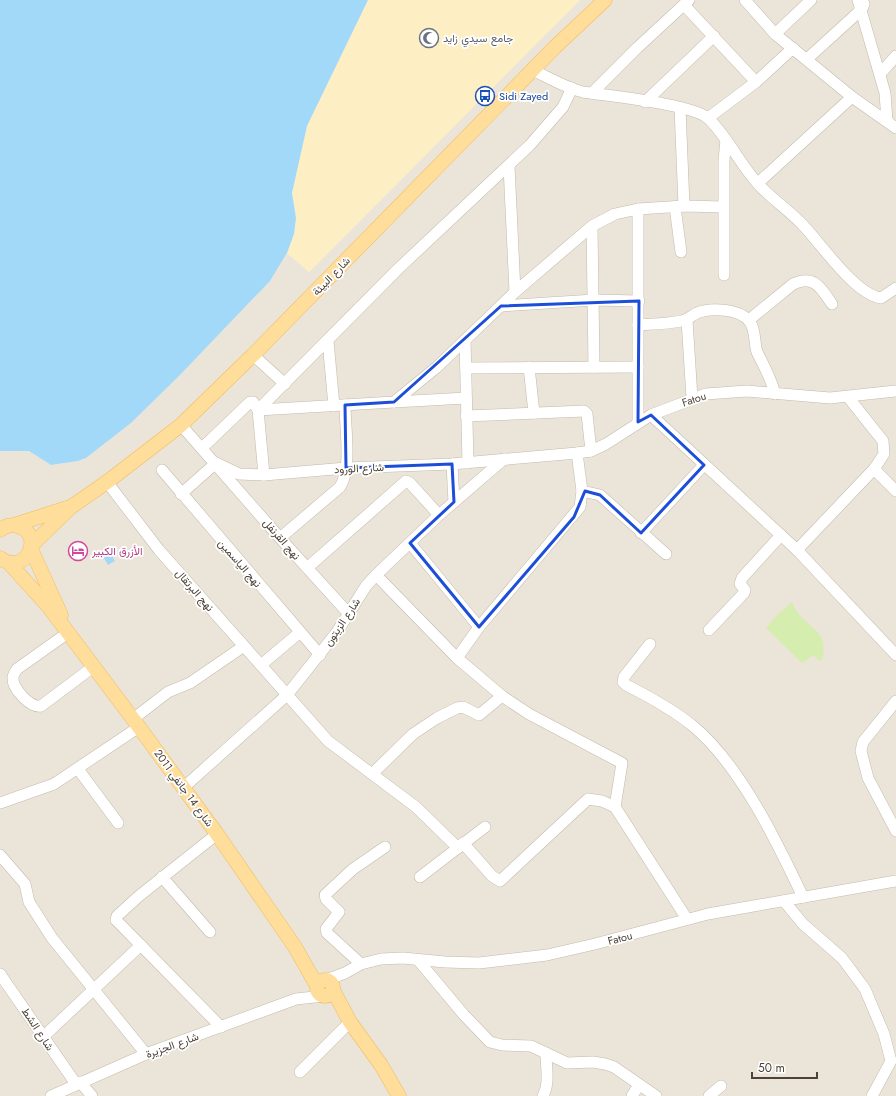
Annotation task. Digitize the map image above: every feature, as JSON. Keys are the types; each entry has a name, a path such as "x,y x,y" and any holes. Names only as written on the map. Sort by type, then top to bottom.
{"main road":[{"path":"575,28 598,0"},
{"path":"575,28 605,0"},
{"name":"شارع البيئة","path":"4,561 20,561 25,558 31,547 71,507 107,482 181,425 253,355 575,28"},
{"name":"شارع البيئة","path":"0,530 8,526 71,507"},
{"name":"شارع 14 جانفي 2011","path":"14,525 20,526 29,534 31,547 69,632"},
{"name":"شارع 14 جانفي 2011","path":"4,561 36,592 69,632 93,667 217,834 295,947 381,1065 399,1096"}],"street":[{"path":"775,34 811,0"},
{"path":"747,1 775,34 852,97 896,128"},
{"path":"592,93 637,48 686,3 756,82"},
{"path":"808,60 862,3"},
{"path":"862,3 886,101 887,121"},
{"path":"645,102 714,36"},
{"path":"708,118 756,82 793,48"},
{"path":"880,74 896,56"},
{"path":"533,70 572,88 592,93 695,111 708,118 758,183 802,224 832,259 867,291 875,297 882,298 896,288"},
{"path":"258,410 328,341 398,268 509,166 554,119 563,107 572,88"},
{"path":"758,183 852,97"},
{"path":"680,108 681,252"},
{"path":"724,274 723,208 726,140"},
{"path":"509,166 515,292"},
{"path":"394,402 464,340 515,292 592,226 615,214 638,209 680,207 723,208"},
{"path":"638,209 638,423"},
{"path":"592,226 594,367"},
{"path":"749,320 793,284 807,279 814,282 822,289 832,304"},
{"path":"501,306 594,300 638,301"},
{"path":"638,325 687,320 697,313 728,310 738,312 749,320 752,325 757,351 772,381 775,394"},
{"path":"687,320 692,398"},
{"path":"464,340 468,463"},
{"path":"280,538 340,487 344,480 346,468 339,405 328,341"},
{"path":"253,355 284,384"},
{"path":"530,367 534,413"},
{"path":"466,368 638,367"},
{"name":"Fatou","path":"504,459 591,451 606,444 651,415 692,398 706,394 747,392 830,398 896,391"},
{"path":"797,550 874,469 884,454 885,446 848,397"},
{"path":"258,410 466,398"},
{"path":"202,448 250,402 253,402 258,410 264,475"},
{"path":"466,416 586,412 591,451"},
{"path":"651,415 797,550 896,655"},
{"name":"نهج القرنفل","path":"181,425 349,614"},
{"path":"457,658 480,627 574,517 580,507 582,491 577,453"},
{"name":"شارع الورود","path":"216,463 239,474 264,475 346,468 468,463 504,459"},
{"name":"شارع الزيتون","path":"183,788 287,695 320,655 349,614 366,586 376,575 439,515 504,459"},
{"path":"181,494 216,463"},
{"path":"452,464 454,502"},
{"path":"640,533 704,465"},
{"path":"874,469 896,491"},
{"name":"نهج الياسمين","path":"162,470 320,655"},
{"path":"307,568 406,481 410,483 439,515"},
{"name":"نهج البرتقال","path":"107,482 160,550 328,741 416,807 461,846 492,876 500,881 588,799 602,801 615,807"},
{"path":"582,491 600,495 640,533 666,554"},
{"path":"709,630 744,593 745,590 740,584 742,578 781,535"},
{"path":"410,543 480,627"},
{"path":"376,575 457,658 502,696 529,714 622,763 615,807 687,919"},
{"path":"69,632 17,669 12,677 14,685 30,705 35,707 41,706 93,667"},
{"path":"261,665 299,632"},
{"path":"650,644 624,677 623,682 672,710 694,727 712,744 753,801 776,842 803,897"},
{"path":"0,803 48,787 78,769 136,723 168,692 190,683 244,646"},
{"path":"372,774 413,734 437,718 457,708 463,707 479,715 502,696"},
{"path":"894,708 863,742 861,751 868,778 896,831"},
{"path":"78,769 118,823"},
{"path":"420,876 484,827"},
{"path":"217,834 162,877 117,916 118,922 221,1027"},
{"path":"361,964 327,933 326,929 339,912 326,899 325,895 357,865 385,847"},
{"path":"0,855 25,884 30,902 52,938 146,1054"},
{"path":"162,877 210,932"},
{"name":"Fatou","path":"325,988 344,973 361,964 391,958 479,963 541,956 595,944 687,919 896,881"},
{"path":"784,901 803,924 830,946 847,964 865,989 893,1057 872,1096"},
{"path":"43,1037 141,944"},
{"path":"418,960 464,1015 490,1042 502,1045 532,1046 567,1063 593,1062 605,1064 614,1067 656,1096"},
{"name":"شارع الشط","path":"0,974 4,986 78,1083 92,1096"},
{"name":"شارع الجزيرة","path":"51,1096 146,1054 325,988"},
{"path":"300,1072 350,1022"},
{"path":"884,1034 896,1039"},
{"path":"543,1096 548,1078 546,1053"},
{"path":"632,1096 639,1085"},
{"path":"708,1096 720,1086"}],"highlighted area":[{"path":"639,301 638,422 651,415 704,465 641,533 600,495 585,491 574,517 479,627 410,543 454,502 452,464 346,468 345,405 394,402 501,306"}],"shaded area":[{"path":"580,0 896,0 896,1096 0,1096 0,451 29,451 51,465 78,461 86,458 131,423 180,375 270,281 287,253 309,272"}],"green space":[{"path":"792,602 801,617 821,636 824,650 822,660 819,661 814,655 802,663 766,628 776,616"}],"sand":[{"path":"368,0 580,0 309,272 287,253 294,234 296,218 292,193 307,126"}],"water":[{"path":"0,0 368,0 307,126 292,193 296,218 294,234 287,253 270,281 180,375 131,423 86,458 78,461 51,465 29,451 0,451"},
{"path":"107,547 115,561 108,565 100,551"}],"place":[{"name":"جامع سيدي زايد","path":"429,38"},
{"name":"Sidi Zayed","path":"485,96"},
{"name":"الأزرق الكبير","path":"78,551"}]}
